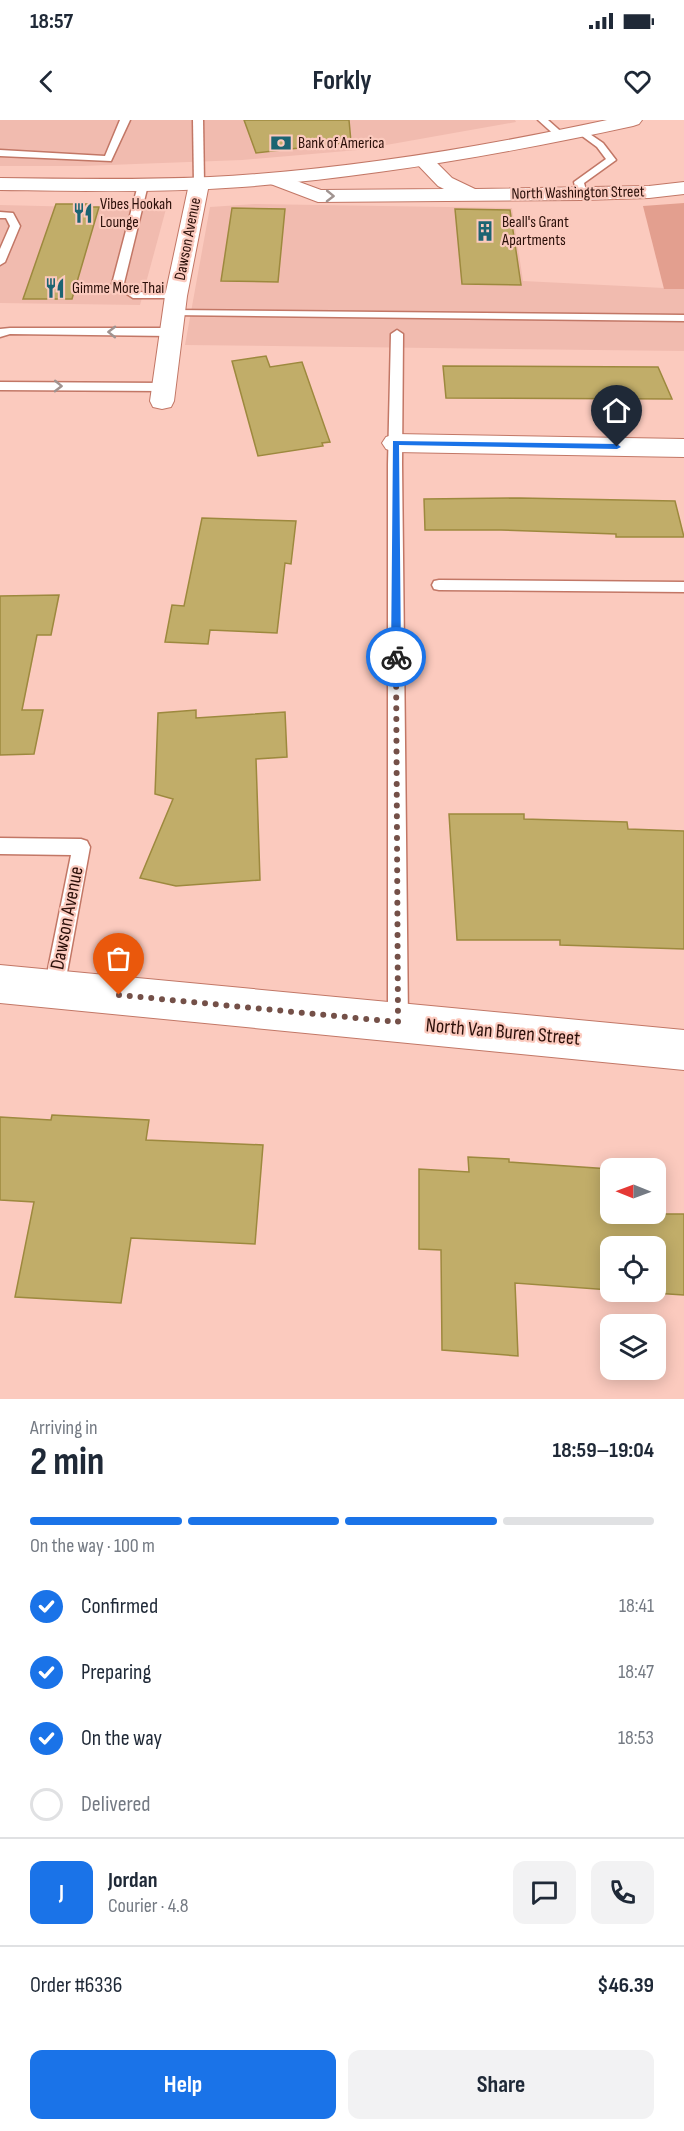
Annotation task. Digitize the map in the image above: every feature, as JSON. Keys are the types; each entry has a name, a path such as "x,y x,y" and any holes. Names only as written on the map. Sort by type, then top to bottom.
{"street":[{"name":"North Washington Street","path":"0,184 199,184 274,179 424,161 561,136 633,120"},
{"name":"North Washington Street","path":"424,161 445,182 472,195"},
{"name":"North Washington Street","path":"274,179 318,196 582,194 649,192 684,188"},
{"name":"Dawson Avenue","path":"163,394 173,314 199,184"},
{"path":"395,443 684,448"},
{"name":"North Van Buren Street","path":"0,984 684,1050"}],"lane":[{"path":"0,153 108,159 125,120"},
{"path":"198,120 199,184"},
{"path":"543,120 561,136"},
{"path":"581,131 600,145 611,160 579,182 582,194"},
{"path":"143,185 118,284 133,296 173,314"},
{"path":"0,214 9,215 15,226 0,262"},
{"path":"0,333 173,314 684,318"},
{"path":"397,334 395,443 398,1022"},
{"path":"0,386 163,394"},
{"path":"439,585 684,587"},
{"name":"Dawson Avenue","path":"0,846 81,847 54,989"}],"shaded area":[{"path":"0,120 515,120 516,122 358,150 242,160 82,166 0,166"},
{"path":"684,203 684,289 664,289 643,206"},
{"path":"255,204 512,208 523,281 684,289 684,351 185,345 210,207"},
{"path":"0,205 166,209 140,305 0,303"}],"building":[{"path":"244,120 349,120 351,142 256,153"},
{"path":"56,204 92,204 92,207 99,207 72,299 23,299"},
{"path":"232,208 285,209 278,282 221,281"},
{"path":"455,209 510,210 521,285 462,284"},
{"path":"266,356 270,367 302,362 330,442 322,443 323,446 258,456 232,361"},
{"path":"443,366 658,367 672,399 446,398"},
{"path":"424,499 675,501 684,537 616,537 616,534 501,530 425,530"},
{"path":"202,518 296,521 291,564 285,563 277,633 210,630 208,644 165,642 172,605 184,606"},
{"path":"59,595 51,635 37,635 22,710 43,710 34,754 0,755 0,596"},
{"path":"196,710 196,718 285,712 287,757 256,759 260,880 176,886 140,878 173,799 155,794 158,713"},
{"path":"449,814 524,814 524,819 627,822 628,829 684,831 684,949 560,945 560,940 457,940"},
{"path":"52,1115 149,1120 146,1140 263,1145 255,1244 131,1238 121,1303 15,1297 34,1202 0,1200 0,1117 51,1120"},
{"path":"468,1157 600,1168 600,1224 666,1224 666,1214 684,1214 684,1295 666,1294 666,1236 600,1236 600,1289 515,1283 518,1356 442,1350 441,1250 419,1249 419,1169 469,1172"}],"way so far":[{"path":"119,995 398,1022 396,657"}],"place":[{"name":"Bank of America","path":"281,143"},
{"name":"Vibes Hookah Lounge","path":"83,213"},
{"name":"Beall's Grant Apartments","path":"485,231"},
{"name":"Gimme More Thai","path":"55,288"}],"route":[{"path":"396,657 395,443 617,447"}]}
